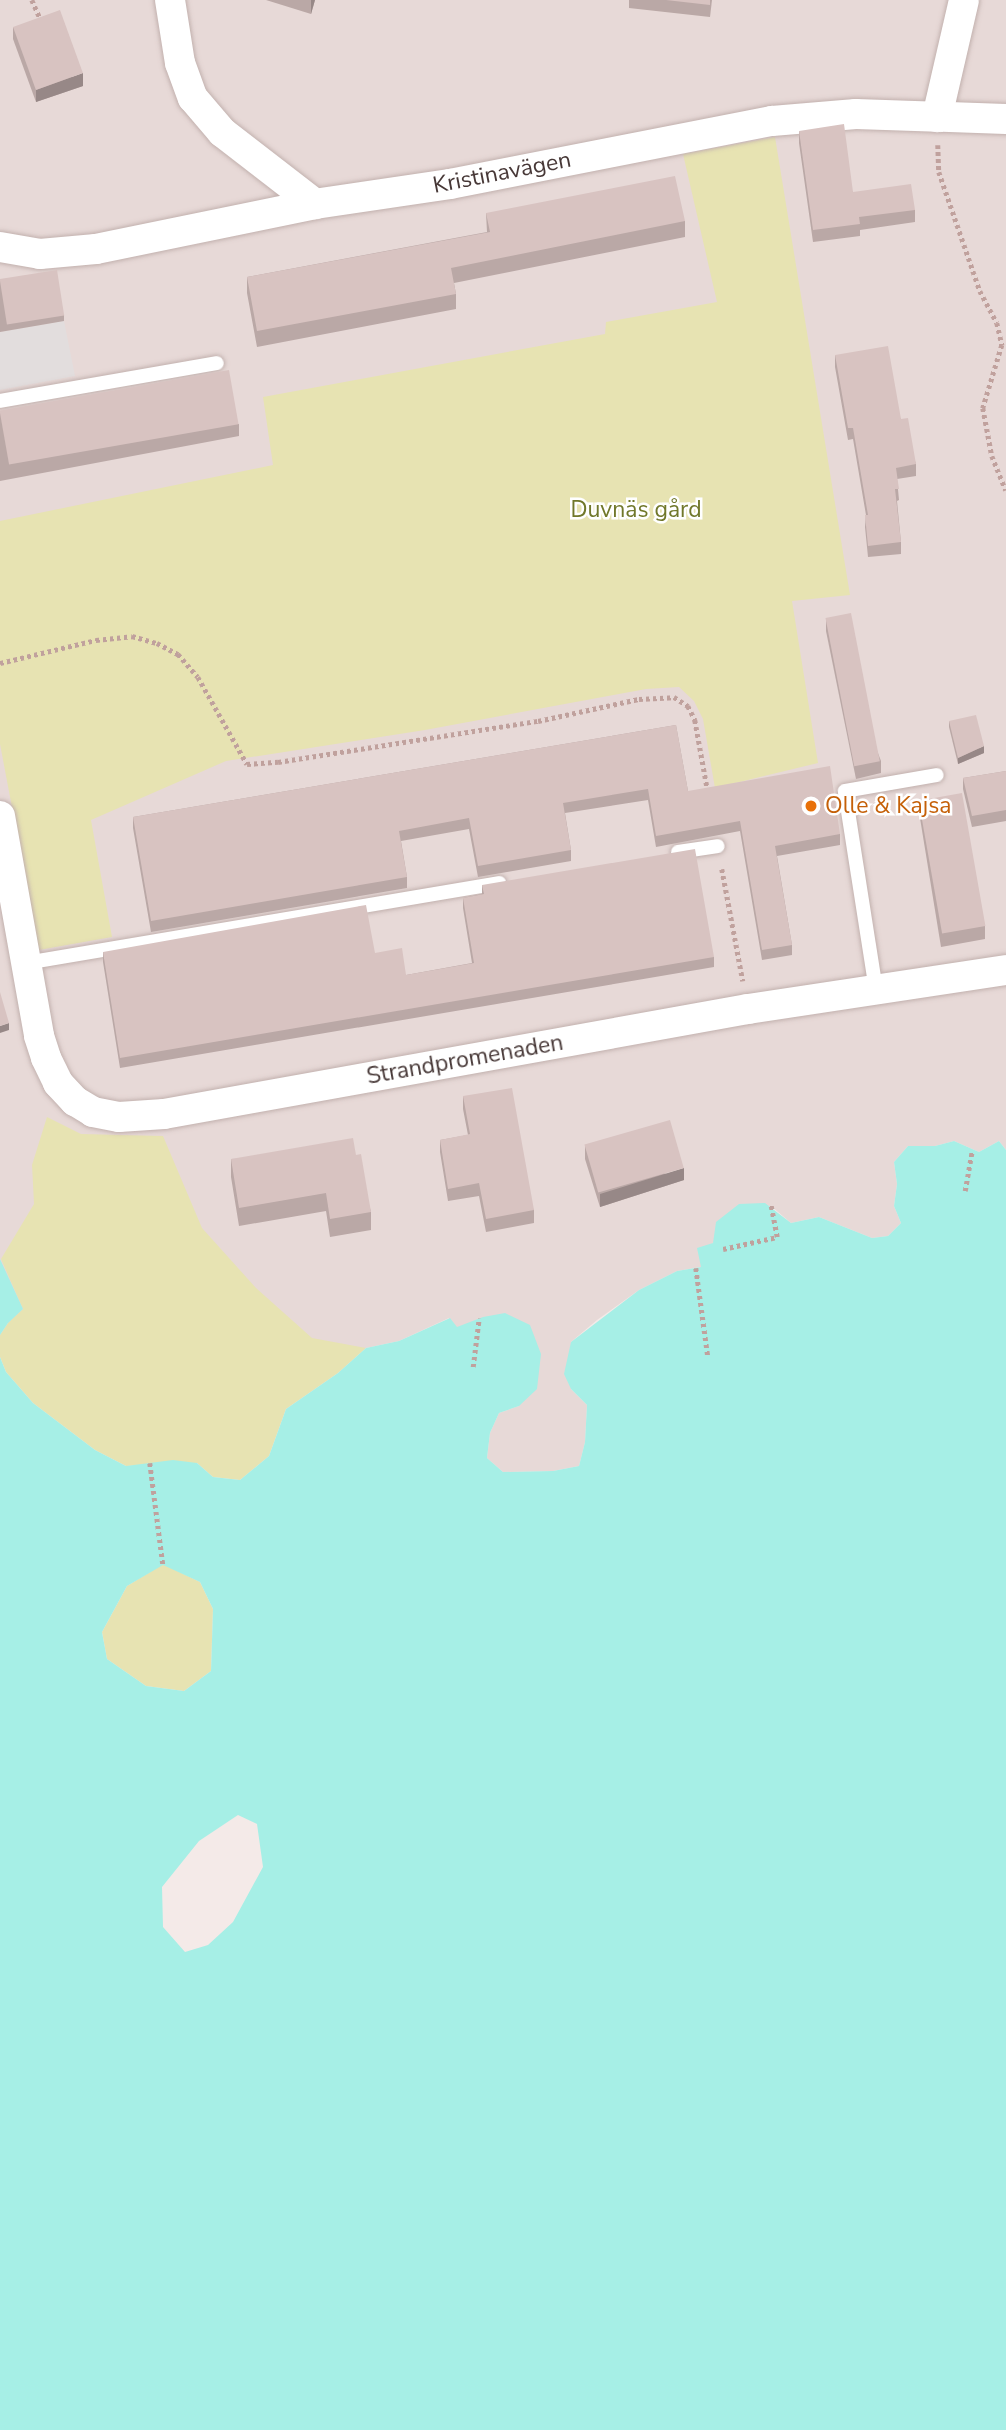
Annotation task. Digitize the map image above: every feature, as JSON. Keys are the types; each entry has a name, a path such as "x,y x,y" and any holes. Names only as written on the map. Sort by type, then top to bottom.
{"street":[{"path":"170,0 180,63 193,97 222,132 315,204"},
{"path":"937,117 964,0"},
{"name":"Kristinavägen","path":"0,247 40,254 96,249 315,204 450,184 772,121 856,114 1006,119"},
{"name":"Strandpromenaden","path":"0,816 39,1036 58,1083 75,1101 93,1112 119,1117 164,1114 748,1009 1006,970"}],"lane":[{"path":"0,401 217,363"},
{"path":"876,990 845,791 937,775"},
{"path":"663,855 718,846"},
{"path":"26,963 514,880"}],"path":[{"path":"32,0 41,20"},
{"path":"937,117 939,172 980,291 997,323 1002,345 983,408 992,456 1006,490"},
{"path":"0,663 96,640 132,636 157,643 178,654 198,677 247,764 278,762 538,721 639,699 674,697 688,706 695,720 709,795"},
{"path":"718,846 748,1009"},
{"path":"965,1191 972,1150"},
{"path":"723,1249 777,1237 771,1206"},
{"path":"696,1268 708,1357"},
{"path":"473,1367 479,1318"},
{"path":"150,1463 163,1564"}],"shaded area":[{"path":"0,0 1006,0 1006,1150 999,1141 979,1152 954,1141 935,1146 908,1146 894,1162 897,1184 894,1206 901,1223 888,1236 872,1238 819,1217 791,1223 771,1206 713,1243 701,1267 677,1271 639,1290 597,1320 571,1342 571,1389 587,1405 585,1442 579,1466 553,1471 503,1472 487,1458 490,1433 499,1413 519,1406 449,1318 399,1341 366,1348 0,1357 0,1335 8,1323 0,1259"},
{"path":"64,321 75,376 0,390 0,332"}],"green space":[{"name":"Duvnäs gård","path":"775,137 850,595 792,601 818,763 715,788 703,719 694,701 679,687 646,689 425,730 226,761 91,820 112,937 39,950 0,744 0,521 273,465 263,397 605,334 606,322 717,302 683,154"},
{"path":"47,1117 81,1134 163,1136 202,1228 256,1288 312,1338 366,1348 338,1373 286,1409 269,1456 240,1480 213,1477 197,1463 126,1466 95,1450 33,1403 6,1372 0,1357 0,1335 23,1309 1,1259 34,1204 32,1165"},
{"path":"163,1564 200,1582 213,1609 211,1671 184,1691 146,1686 107,1659 102,1632 127,1586"}],"water":[{"path":"954,1141 979,1152 999,1141 1006,1150 1006,2430 0,2430 0,1357 6,1372 33,1403 95,1450 126,1466 173,1460 197,1463 213,1477 240,1480 269,1456 286,1409 338,1373 366,1348 399,1341 450,1318 457,1327 483,1317 505,1313 530,1325 541,1354 537,1389 519,1406 499,1413 490,1433 487,1458 503,1472 553,1471 579,1466 585,1442 587,1405 571,1389 564,1374 571,1342 639,1290 677,1271 701,1267 697,1248 713,1243 716,1222 739,1204 765,1203 791,1223 819,1217 872,1238 888,1236 901,1223 894,1206 897,1184 894,1162 908,1146 935,1146","holes":["163,1565 200,1582 213,1609 211,1671 184,1691 146,1686 107,1659 102,1632 127,1586","238,1815 257,1824 263,1867 233,1922 208,1945 185,1952 163,1927 162,1887 199,1841"]},
{"path":"0,1259 23,1309 0,1335"}],"building":[{"path":"666,0 710,0 710,5"},
{"path":"60,10 83,73 36,90 13,27"},
{"path":"844,124 853,192 911,184 915,210 859,217 860,224 813,230 799,131"},
{"path":"675,176 685,221 451,268 456,294 257,331 247,277 490,232 486,213"},
{"path":"57,270 64,315 7,325 0,279"},
{"path":"888,346 901,419 908,418 916,464 896,468 899,489 895,489 901,542 868,546 865,515 868,515 853,428 848,428 835,355"},
{"path":"229,370 239,424 9,465 0,410"},
{"path":"851,613 880,761 854,766 825,618"},
{"path":"976,715 984,746 958,758 949,721"},
{"path":"676,725 688,791 830,766 840,834 775,846 792,945 762,950 740,821 656,836 648,789 563,803 571,850 478,866 469,818 399,831 407,877 151,921 133,817"},
{"path":"1006,771 1006,810 972,816 963,778"},
{"path":"962,793 985,926 942,934 919,801"},
{"path":"695,849 714,957 120,1058 103,952 366,905 375,953 402,948 406,975 474,963 463,898 484,894 482,885"},
{"path":"0,992 9,1023 0,1026"},
{"path":"512,1088 534,1210 486,1219 479,1183 448,1189 440,1140 470,1134 463,1096"},
{"path":"670,1120 684,1168 598,1193 584,1145"},
{"path":"353,1138 356,1155 361,1154 371,1212 330,1219 326,1193 239,1208 231,1159"}],"place":[{"name":"Olle & Kajsa","path":"811,806"}]}
